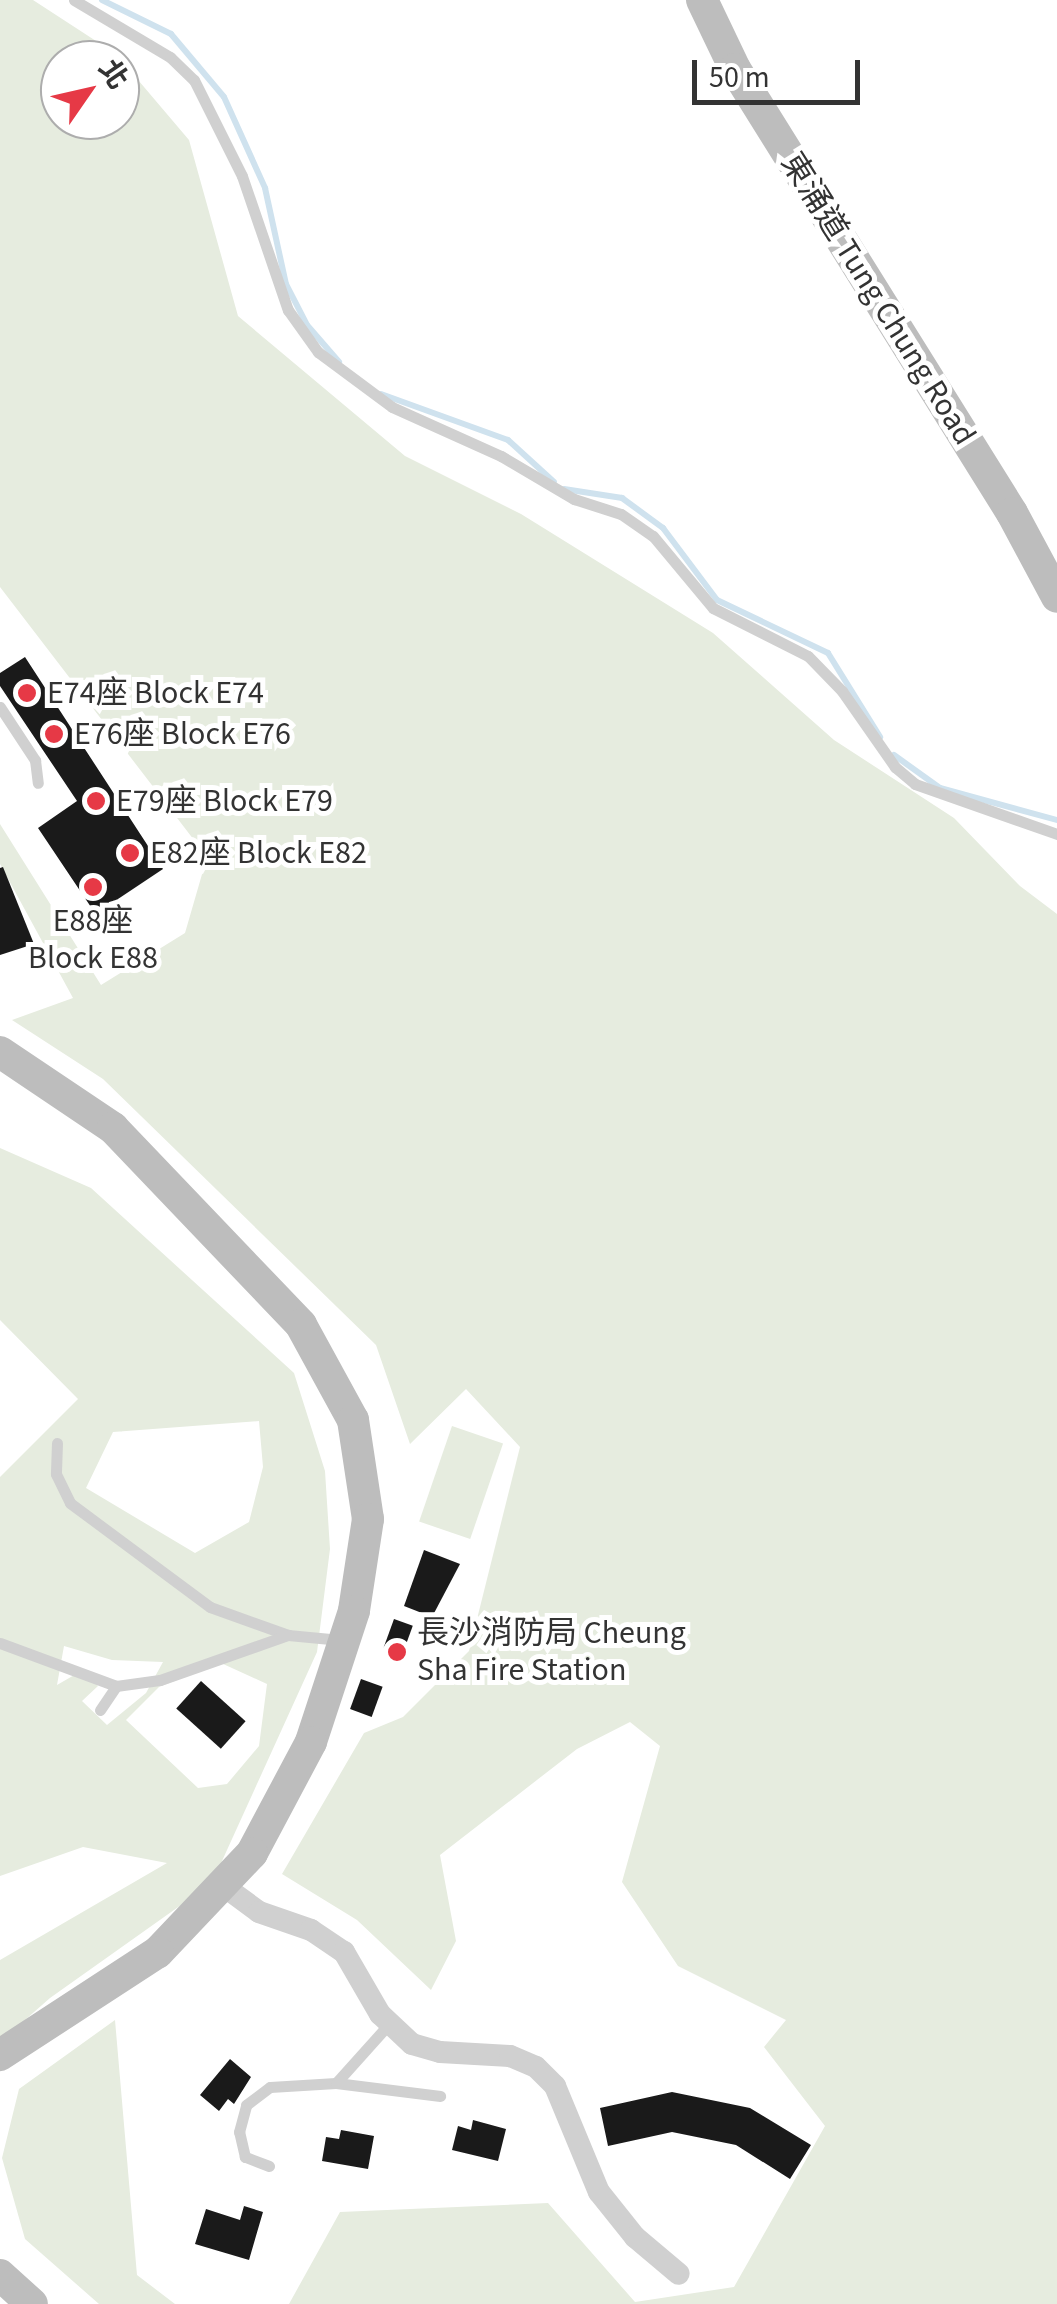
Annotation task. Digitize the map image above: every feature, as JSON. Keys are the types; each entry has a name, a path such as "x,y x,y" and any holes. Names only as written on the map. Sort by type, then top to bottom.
{"main road":[{"name":"東涌道 Tung Chung Road","path":"702,0 776,134 1057,597"},
{"path":"0,1052 82,1104 138,1152 285,1305 332,1372 360,1442 368,1496 366,1543 346,1640 286,1798 225,1887 158,1952 0,2055"},
{"path":"0,2275 21,2302"}],"street":[{"path":"225,1887 259,1912 312,1930 344,1952 388,2025 425,2049 510,2056 546,2076 600,2192 635,2237 679,2274"}],"lane":[{"path":"74,0 170,58 194,80 242,176 288,310 318,352 358,387 574,499 621,514 653,536 713,608 808,656 842,691 895,768 915,784 1057,834"},
{"path":"0,707 35,760 38,783"},
{"path":"57,1442 56,1474 80,1514 210,1607 288,1635 346,1640"},
{"path":"0,1643 116,1686 160,1680 288,1635"},
{"path":"100,1710 116,1686"},
{"path":"336,2083 388,2025"},
{"path":"269,2166 245,2157 240,2132 246,2105 270,2088 336,2083 440,2096"}],"shaded area":[{"path":"0,0 33,0 94,40 40,40 40,140 140,140 140,82 189,140 238,316 405,456 521,514 713,633 834,740 954,818 1020,886 1057,914 1057,2304 289,2304 340,2212 548,2203 635,2302 734,2287 825,2126 764,2047 786,2020 678,1966 622,1882 660,1746 630,1722 577,1749 440,1855 456,1941 431,1990 357,1920 282,1874 364,1733 403,1717 469,1651 520,1447 466,1389 410,1444 376,1345 103,1079 12,1020 73,998 0,864 0,824 101,985 185,933 207,857 0,587"},
{"path":"0,1148 91,1188 294,1373 325,1471 330,1549 317,1652 212,1883 50,1998 0,2042 0,1960 167,1863 83,1847 0,1876 0,1477 78,1399 0,1320","holes":["259,1421 263,1467 249,1522 195,1553 86,1488 113,1432","64,1646 112,1660 163,1662 146,1693 107,1725 82,1701 98,1686 83,1670 57,1685","221,1663 267,1684 259,1746 227,1784 198,1788 126,1720 159,1687"]},
{"path":"452,1426 503,1444 470,1539 419,1521"},
{"path":"115,2020 137,2275 175,2304 99,2304 25,2239 2,2158 19,2089"}],"building":[{"path":"25,657 163,869 118,899 130,916 107,931 38,828 77,801 0,686 0,673"},
{"path":"3,867 34,944 0,955 0,868"},
{"name":"長沙消防局 Cheung Sha Fire Station","path":"424,1550 460,1564 432,1617 404,1606"},
{"path":"394,1619 413,1626 403,1654 384,1647"},
{"path":"361,1679 383,1687 372,1717 350,1709"},
{"path":"201,1681 246,1721 221,1749 176,1708"},
{"path":"230,2059 251,2077 234,2104 228,2099 219,2111 200,2095"},
{"path":"672,2092 750,2108 811,2145 790,2179 736,2145 672,2132 608,2146 600,2108"},
{"path":"473,2120 506,2129 498,2161 452,2150 458,2126 471,2130"},
{"path":"341,2130 374,2136 368,2169 322,2161 326,2137 339,2139"},
{"path":"244,2206 263,2212 249,2260 195,2244 206,2209 240,2220"}],"waterway":[{"path":"102,0 171,34 224,97 265,188 286,284 307,325 339,362"},
{"path":"381,394 508,440 554,482"},
{"path":"564,489 622,498 663,528 717,600 828,653 880,737"},
{"path":"894,755 940,788 1057,820"}],"place":[{"name":"E74座 Block E74","path":"27,693"},
{"name":"E76座 Block E76","path":"54,734"},
{"name":"E79座 Block E79","path":"96,801"},
{"name":"E82座 Block E82","path":"130,853"},
{"name":"E88座 Block E88","path":"93,887"},
{"name":"長沙消防局 Cheung Sha Fire Station","path":"397,1652"}]}
